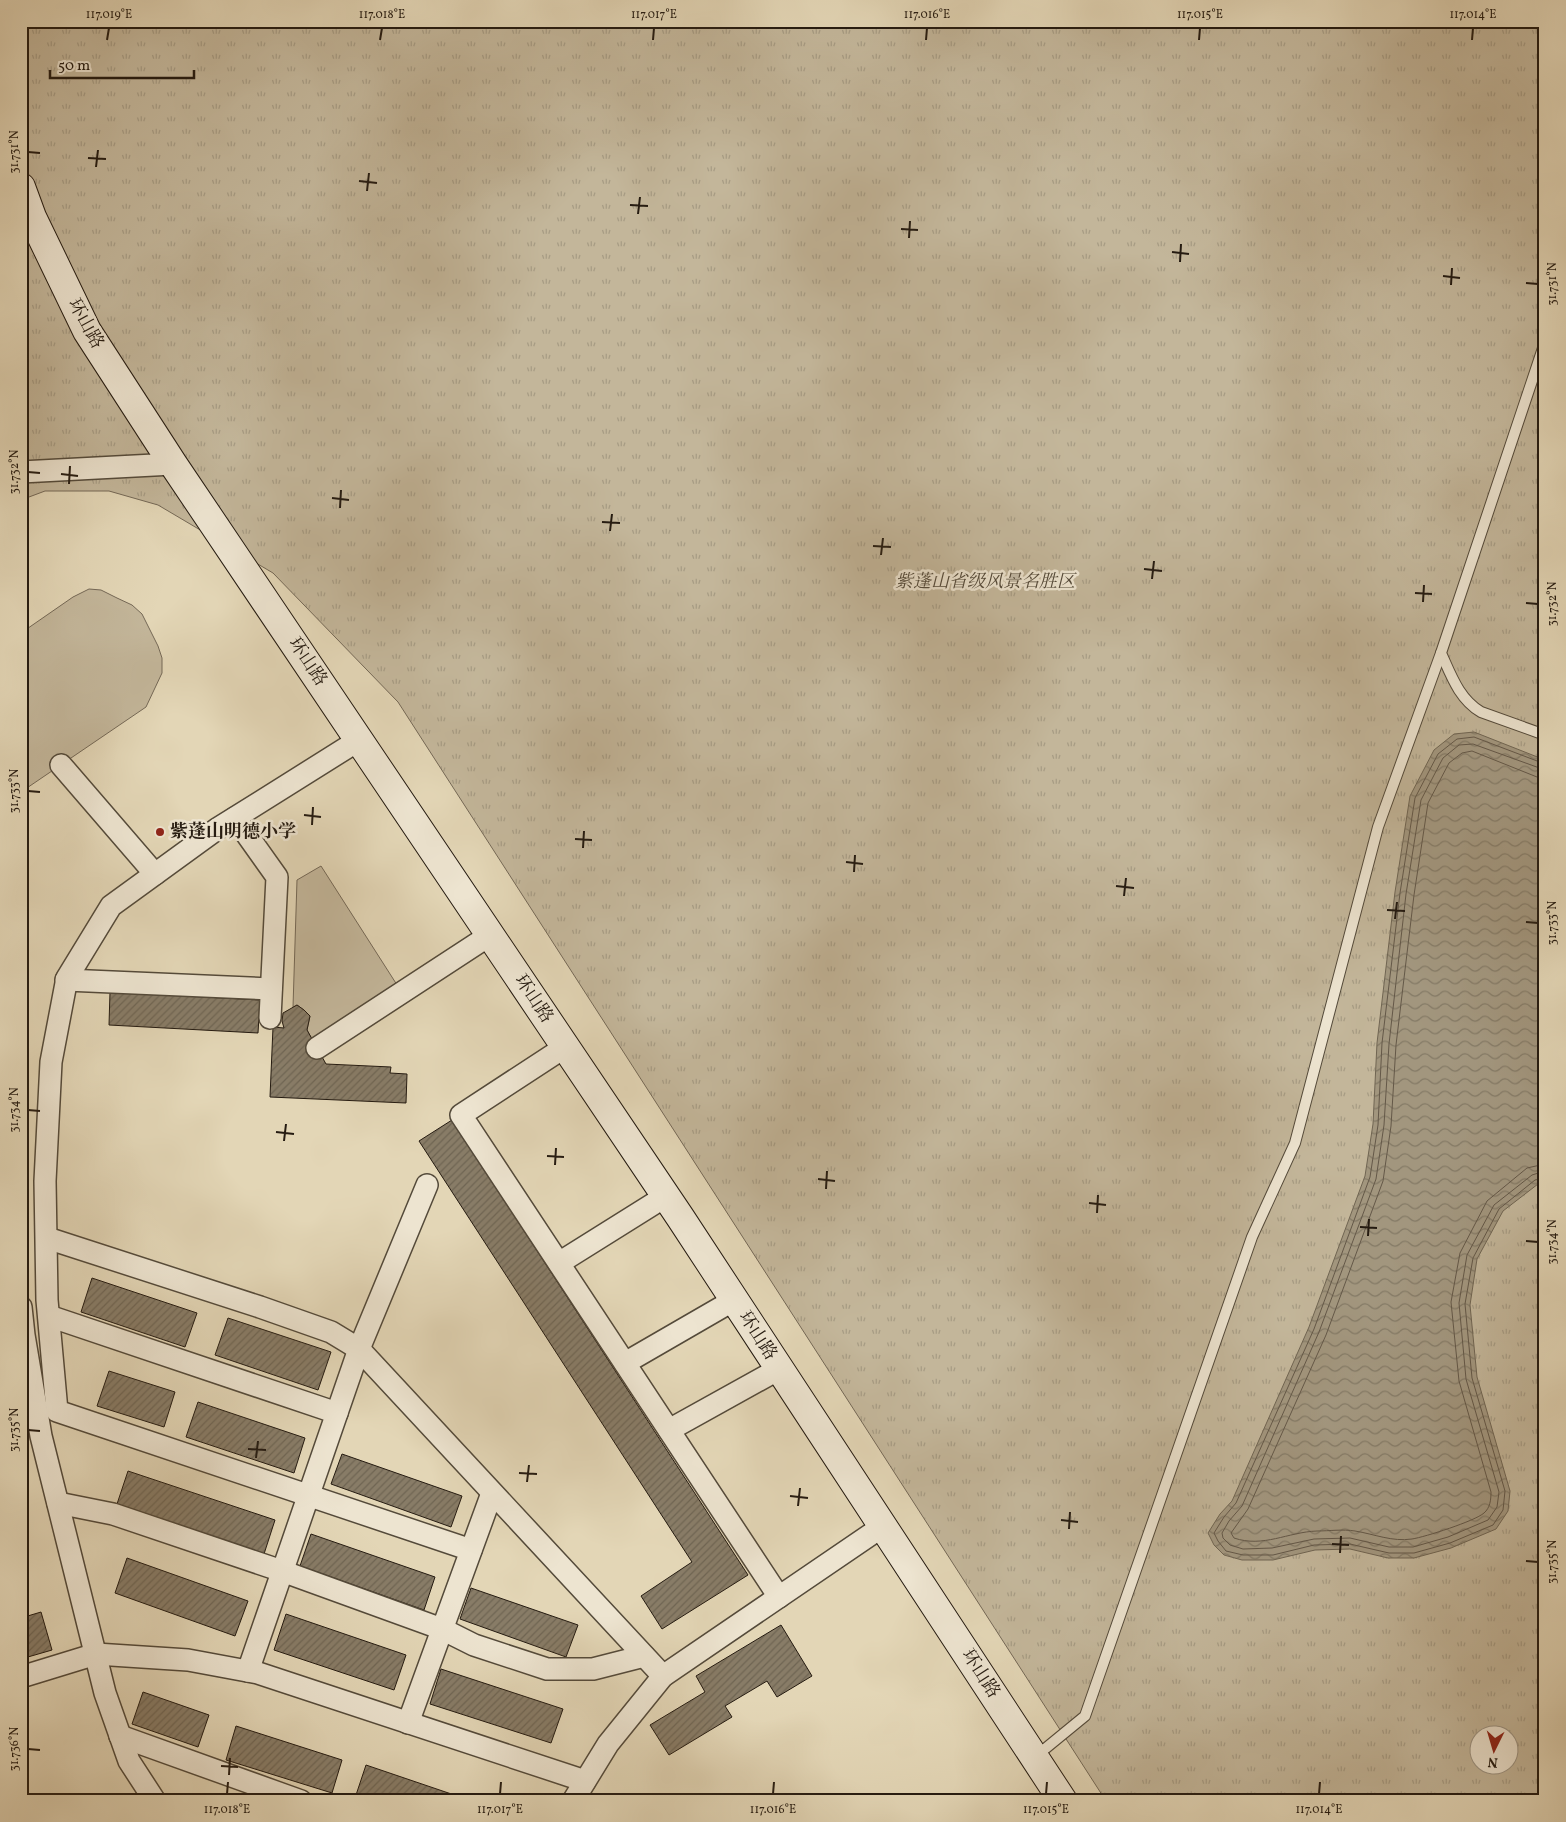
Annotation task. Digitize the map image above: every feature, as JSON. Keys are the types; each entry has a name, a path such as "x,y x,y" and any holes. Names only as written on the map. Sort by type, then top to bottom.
{"main road":[{"name":"环山路","path":"21,187 32,218 87,331 173,464 666,1196 1063,1801"}],"street":[{"path":"21,472 173,464"},
{"path":"359,740 235,818 111,906 66,980 51,1062 45,1181 49,1316 57,1411 309,1494 471,1550"},
{"path":"62,766 155,874"},
{"path":"235,818 277,876 270,1018"},
{"path":"317,1048 490,936"},
{"path":"66,980 271,990"},
{"path":"565,1047 461,1115 779,1597"},
{"path":"248,1671 359,1349 427,1185"},
{"path":"559,1263 666,1196"},
{"path":"47,1238 331,1332 359,1349 662,1676"},
{"path":"625,1363 734,1300"},
{"path":"21,1307 41,1436 105,1692 129,1761 155,1801"},
{"path":"49,1316 337,1413"},
{"path":"669,1430 779,1369"},
{"path":"408,1722 492,1492"},
{"path":"58,1502 113,1514 282,1571 442,1629 474,1645 546,1670 593,1669 644,1656"},
{"path":"573,1801 608,1744 662,1676 882,1526"},
{"path":"21,1677 96,1654 188,1660 248,1671 585,1781"},
{"path":"120,1736 301,1801"}],"lane":[{"path":"1034,1758 1085,1716 1252,1236 1295,1142 1378,827 1441,653 1545,342"},
{"path":"1441,653 1460,692 1475,708 1481,712 1545,734"}],"green space":[{"name":"紫蓬山省级风景名胜区","path":"21,21 1545,21 1545,1801 1106,1801 398,702 273,573 158,505 109,491 45,491 21,500"},
{"path":"89,589 101,590 132,605 142,614 158,646 162,658 162,673 146,707 21,792 21,633 73,597"},
{"path":"321,866 399,988 312,1039 307,1030 310,1016 297,1005 293,1007 297,880"}],"water":[{"path":"1474,732 1545,760 1545,1182 1538,1184 1503,1211 1477,1259 1470,1305 1477,1377 1510,1491 1508,1511 1496,1529 1451,1548 1414,1558 1388,1558 1350,1549 1315,1550 1273,1560 1242,1560 1224,1555 1214,1545 1208,1533 1220,1514 1232,1501 1309,1327 1365,1176 1373,1124 1377,1043 1395,892 1410,796 1434,750 1454,734"}],"building":[{"path":"110,992 260,1000 258,1033 109,1025"},
{"path":"297,1005 310,1016 307,1030 326,1064 391,1067 390,1073 407,1074 406,1103 270,1097 273,1027 284,1028 282,1021 283,1013"},
{"path":"452,1120 748,1575 662,1629 641,1596 692,1562 419,1141"},
{"path":"92,1278 197,1313 185,1347 81,1312"},
{"path":"228,1318 331,1352 318,1390 215,1355"},
{"path":"109,1371 175,1392 164,1427 97,1406"},
{"path":"198,1402 305,1438 294,1473 186,1437"},
{"path":"342,1454 462,1496 451,1527 331,1484"},
{"path":"128,1471 275,1520 264,1554 117,1504"},
{"path":"311,1534 435,1577 424,1610 300,1566"},
{"path":"127,1558 248,1601 235,1636 115,1593"},
{"path":"471,1588 578,1625 566,1657 460,1619"},
{"path":"41,1612 52,1650 21,1659 21,1618"},
{"path":"286,1614 406,1655 394,1690 274,1650"},
{"path":"781,1625 812,1676 777,1697 767,1681 725,1706 732,1717 669,1755 650,1725 705,1692 696,1676"},
{"path":"441,1669 563,1709 551,1743 430,1704"},
{"path":"143,1692 209,1715 198,1747 132,1724"},
{"path":"236,1726 342,1760 332,1793 226,1760"},
{"path":"366,1765 472,1801 354,1801"}],"place":[{"name":"紫蓬山明德小学","path":"160,832"}]}
